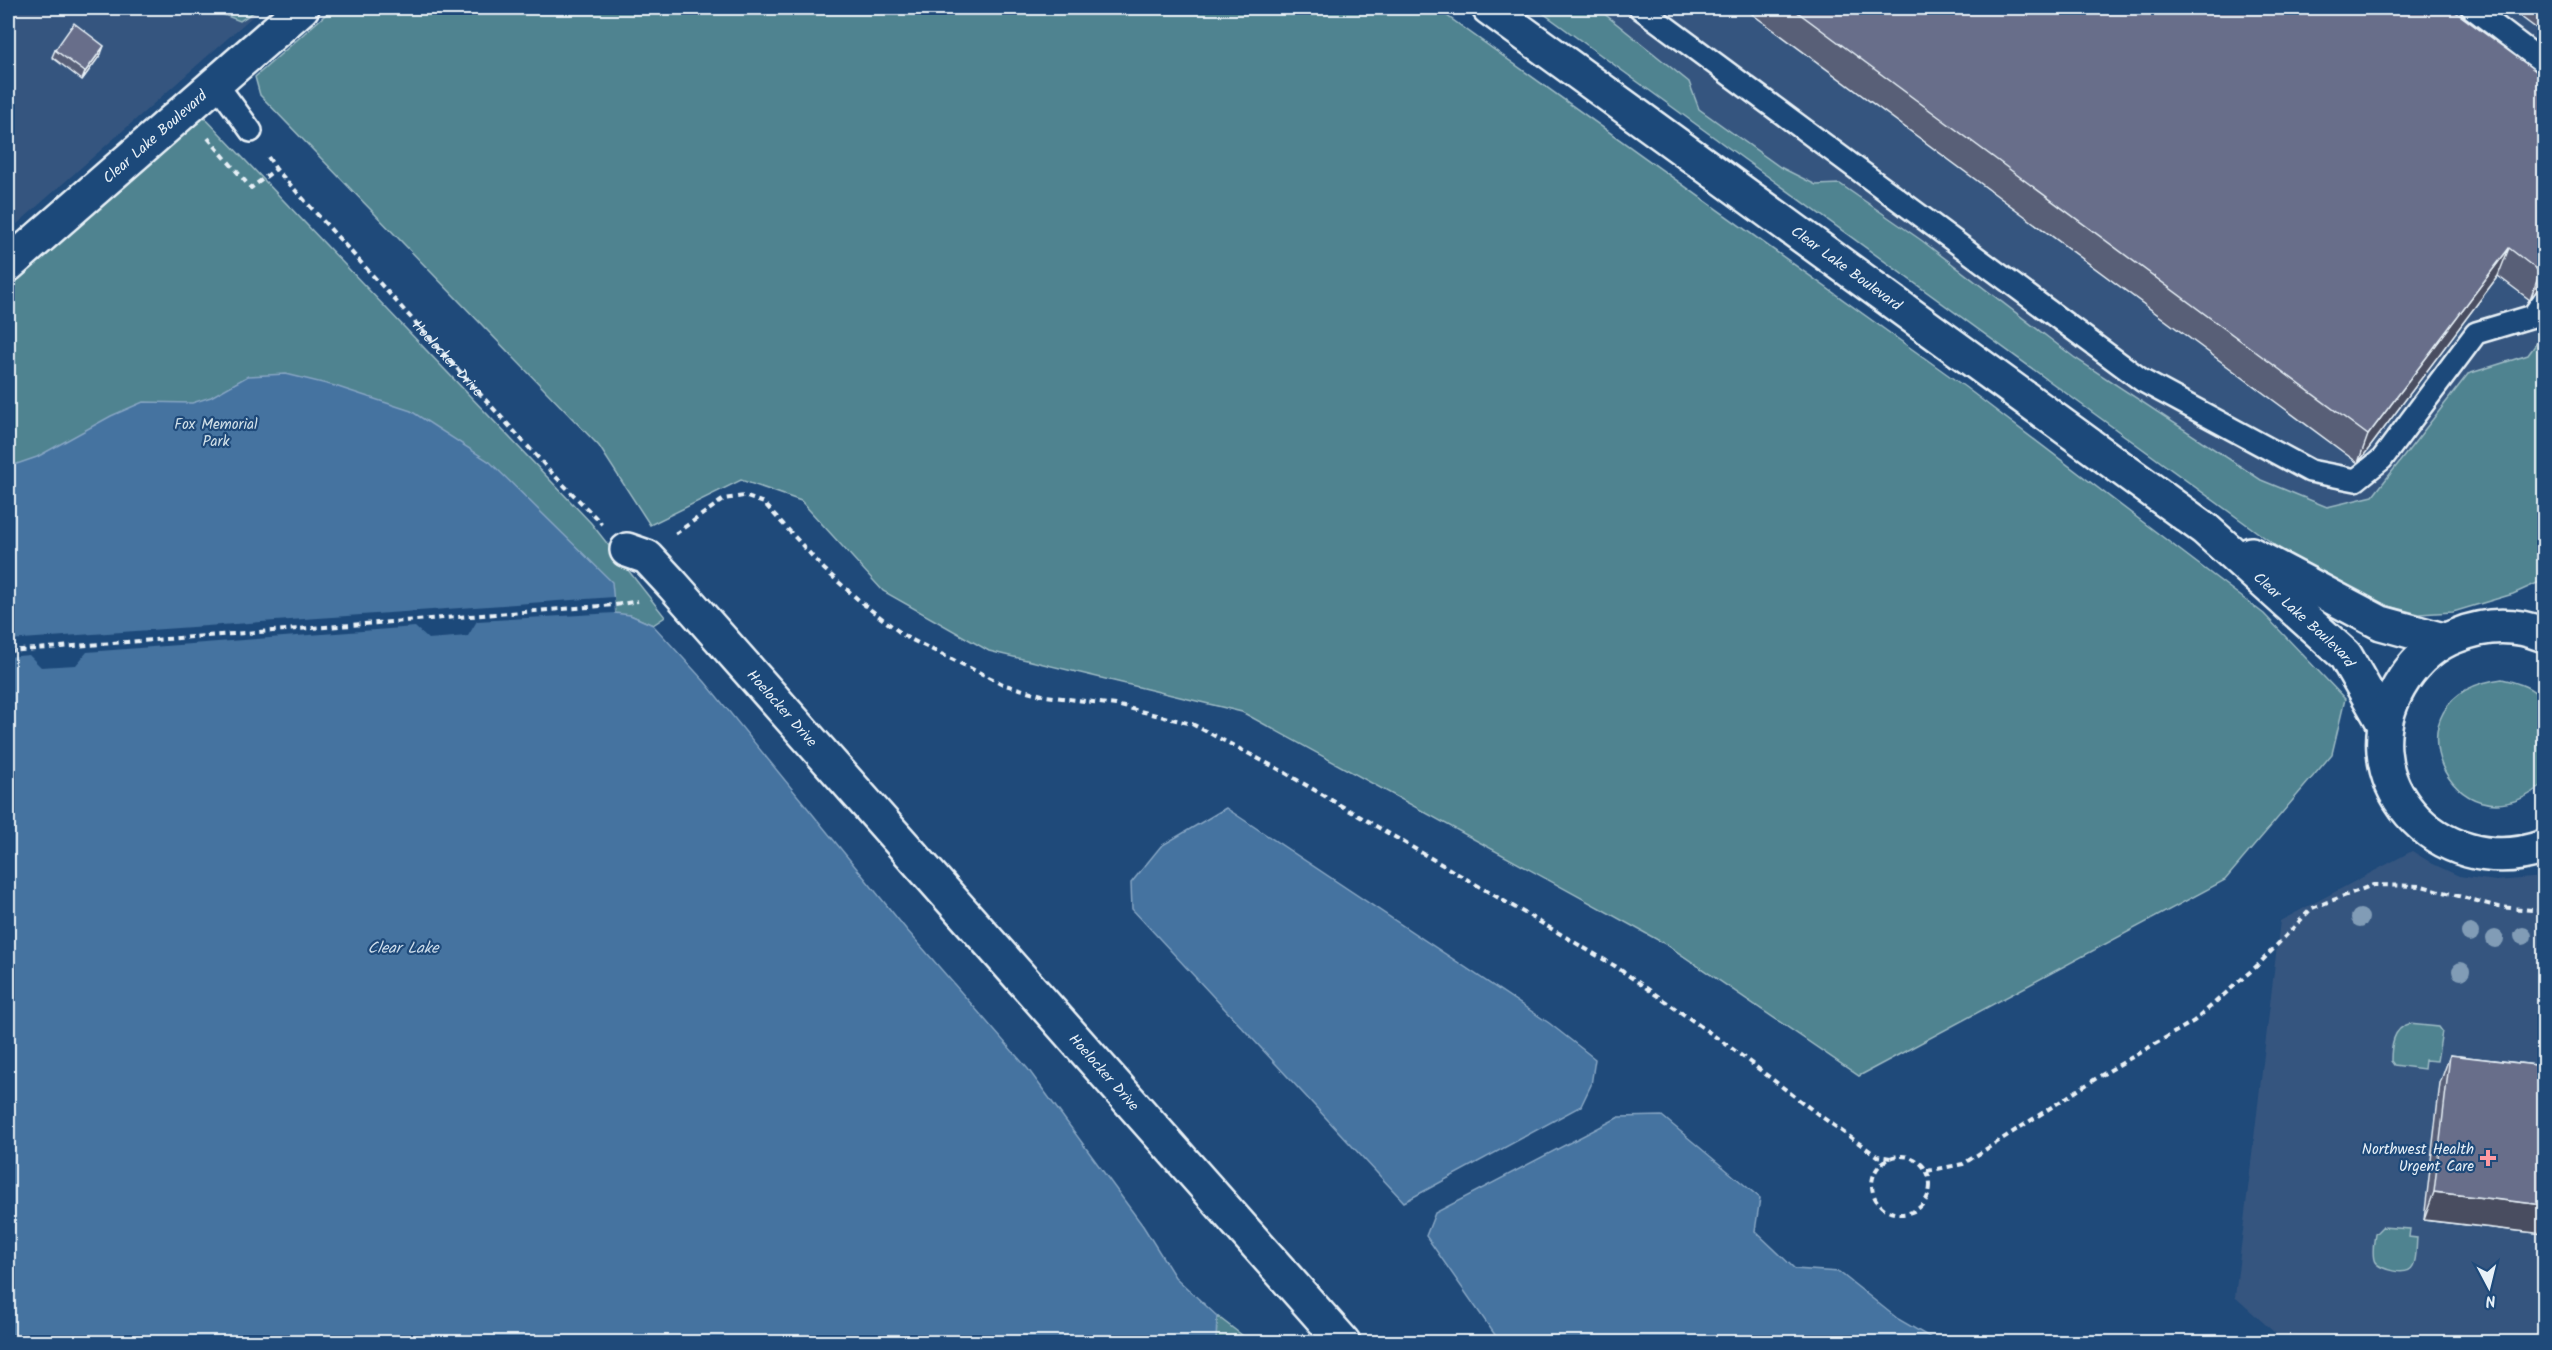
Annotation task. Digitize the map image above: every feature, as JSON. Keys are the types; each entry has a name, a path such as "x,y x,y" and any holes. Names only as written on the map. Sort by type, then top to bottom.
{"street":[{"name":"Clear Lake Boulevard","path":"8,265 302,8"},
{"name":"Clear Lake Boulevard","path":"1489,8 2205,529 2345,655 2385,725"},
{"name":"Clear Lake Boulevard","path":"2205,529 2381,623 2443,640"},
{"name":"Hoelocker Drive","path":"637,554 1343,1342"},
{"path":"2540,628 2501,626 2472,629 2443,640 2415,662 2396,692 2385,725 2384,745 2392,783 2407,809 2427,830 2444,843 2485,856 2527,854 2544,848"}],"lane":[{"path":"1640,8 2143,381 2310,471 2356,480 2382,459 2476,333 2533,316 2544,300"},
{"path":"2472,8 2544,63"},
{"path":"216,82 251,131"}],"path":[{"path":"184,110 251,188 276,169"},
{"name":"Hoelocker Drive","path":"251,131 276,169 552,473 637,554"},
{"path":"637,554 724,499 744,496 764,502 824,569 862,603 906,637 1005,685 1046,696 1116,705 1192,724 1272,766 1616,966 1877,1156 1907,1157 1915,1160 1927,1171 1930,1190 1927,1198 1914,1211 1896,1213 1879,1204 1872,1187 1876,1170 1891,1158"},
{"path":"8,651 615,605"},
{"path":"1927,1171 1963,1164 2100,1076 2194,1020 2259,964 2312,908 2373,885 2422,886 2499,907 2544,911"}],"shaded area":[{"path":"8,8 262,8 8,232"},
{"path":"1538,8 2544,8 2544,575 2480,604 2385,606 2019,354"},
{"path":"2412,851 2459,876 2496,881 2544,877 2544,1342 2285,1342 2235,1297 2280,921"}],"green space":[{"path":"218,8 260,8 240,21 219,13"},
{"path":"333,8 1436,8 1965,387 2264,614 2345,699 2332,754 2225,880 1859,1076 1667,945 1242,712 989,651 883,591 801,501 741,480 650,525 599,446 260,95 255,77"},
{"path":"1536,8 1597,8 1689,82 1699,109 1780,167 1816,185 1840,184 1921,240 2075,358 2261,480 2327,507 2373,496 2468,374 2528,355 2544,333 2544,580 2513,594 2453,612 2419,614 2361,599 2279,548"},
{"name":"Fox Memorial Park","path":"203,116 591,523 665,617 653,625 630,615 8,657 8,289"},
{"path":"2502,679 2525,686 2544,701 2544,784 2511,802 2481,802 2458,788 2442,766 2437,739 2443,712 2464,691"},
{"path":"2409,1024 2439,1027 2442,1031 2437,1061 2425,1060 2424,1069 2394,1065 2391,1061 2392,1044 2396,1034 2399,1029"},
{"path":"2382,1227 2410,1229 2409,1237 2417,1238 2415,1260 2410,1269 2394,1271 2382,1268 2375,1262 2373,1252 2375,1234"},
{"path":"1217,1316 1251,1342 1216,1342"}],"water":[{"name":"Clear Lake","path":"286,374 335,386 411,411 490,462 612,582 615,613 630,615 653,625 705,682 906,929 1028,1069 1143,1226 1175,1277 1217,1316 1216,1342 8,1342 8,467 37,457 111,416 143,402 192,403 211,397 248,376"},
{"path":"1226,808 1549,1023 1595,1059 1591,1085 1581,1106 1404,1202 1132,909 1131,883 1161,846"},
{"path":"1662,1116 1760,1198 1755,1231 1795,1269 1839,1272 1898,1319 1938,1342 1500,1342 1426,1236 1435,1213 1619,1117"}],"pier":[{"path":"614,597 615,613 477,621 468,636 428,639 415,627 87,652 76,665 41,667 29,655 8,657 8,640"}],"building":[{"path":"1792,8 2450,8 2544,77 2544,266 2540,272 2509,248 2368,435"},
{"path":"2535,8 2544,8 2544,15"},
{"path":"74,23 104,46 85,72 55,50"},
{"name":"Northwest Health Urgent Care","path":"2450,1055 2544,1066 2544,1205 2434,1192"}],"place":[{"name":"Northwest Health Urgent Care","path":"2488,1158"}]}
